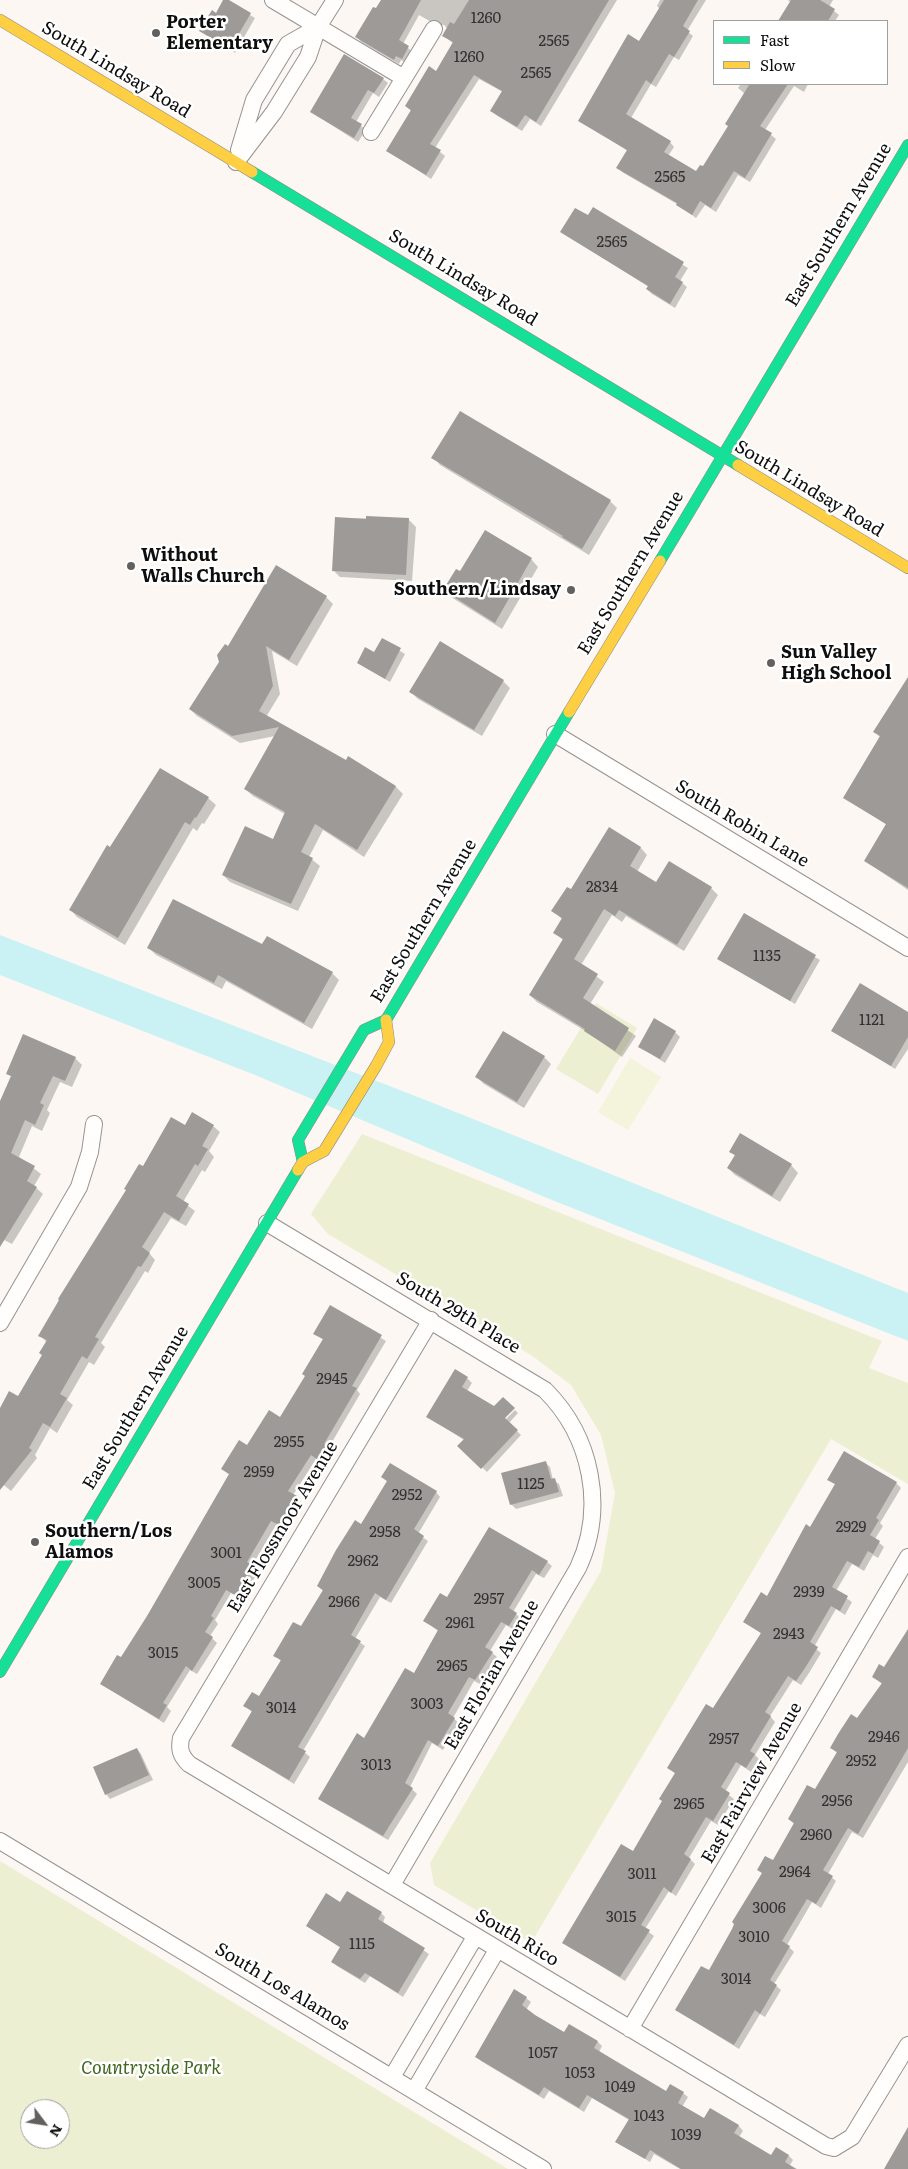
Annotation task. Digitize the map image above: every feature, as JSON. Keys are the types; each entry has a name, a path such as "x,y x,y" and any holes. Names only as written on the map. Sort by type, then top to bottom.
{"main road":[{"name":"South Lindsay Road","path":"0,20 908,568"},
{"name":"East Southern Avenue","path":"303,1162 298,1140 320,1103 364,1030 386,1020 908,145"},
{"name":"East Southern Avenue","path":"0,1672 303,1162 324,1151 346,1115 389,1042 386,1020"}],"street":[{"path":"273,0 404,78"},
{"path":"236,162 274,112 308,57 318,27 335,0"},
{"path":"236,162 254,100 288,44 318,27"},
{"path":"371,132 434,29"},
{"path":"277,63 296,75"},
{"name":"South Robin Lane","path":"555,734 908,948"},
{"path":"0,1323 79,1187 90,1152 94,1124"},
{"name":"South 29th Place","path":"267,1223 533,1381 558,1403 575,1429 590,1475"},
{"name":"East Flossmoor Avenue","path":"182,1757 179,1748 181,1738 431,1320"},
{"name":"East Florian Avenue","path":"392,1885 578,1568 584,1554 592,1521 594,1504 590,1475"},
{"name":"East Fairview Avenue","path":"630,2029 908,1557"},
{"name":"South Rico","path":"182,1757 189,1764 817,2142 834,2148 852,2137 908,2045"},
{"name":"South Los Alamos","path":"0,1841 543,2169"},
{"path":"392,2078 476,1936"},
{"path":"414,2091 497,1950"}],"green space":[{"path":"596,1003 637,1028 598,1094 556,1069"},
{"path":"630,1058 661,1077 628,1130 598,1112"},
{"path":"362,1134 882,1341 869,1368 908,1383 908,1484 831,1439 531,1943 434,1885 430,1863 601,1571 615,1493 601,1435 571,1385 531,1355 328,1234 311,1214"},
{"name":"Countryside Park","path":"0,1861 508,2169 0,2169"}],"water":[{"path":"0,935 423,1099 908,1293 908,1341 547,1198 255,1075 0,975"}],"building":[{"path":"223,0 229,0 251,13 230,49 199,31 212,10 216,13"},
{"path":"381,0 421,0 399,40 409,46 402,59 396,56 394,60 355,37 373,7 376,8"},
{"path":"469,0 609,0 536,122 525,115 517,127 490,111 502,91 474,75 430,144 441,150 426,175 386,151 411,110 405,106 429,66 436,71 453,42 442,36 450,22 454,24"},
{"path":"664,0 698,0 683,26 690,31 674,57 669,54 651,84 646,80 626,114 671,141 664,152 696,171 700,165 703,166 728,126 725,124 749,85 787,85 760,126 772,133 745,178 734,171 711,208 700,201 692,215 676,205 677,203 616,168 627,150 578,121 628,34 639,41"},
{"path":"791,0 820,0 835,9 829,20 779,20"},
{"path":"344,54 384,78 374,93 368,90 351,118 362,124 354,138 310,112"},
{"path":"593,207 684,262 675,277 683,282 670,304 646,289 648,286 560,232 575,208 588,215"},
{"path":"460,411 611,500 582,549 431,458"},
{"path":"366,516 409,518 406,575 332,571 335,517 366,519"},
{"path":"485,530 532,558 495,623 443,590 456,569 460,571"},
{"path":"276,565 327,596 289,660 266,646 273,686 259,711 346,760 348,756 396,786 357,850 315,824 301,852 313,858 291,904 222,875 245,826 273,839 285,812 244,789 279,727 232,736 189,709 219,662 217,655 225,644 228,646"},
{"path":"382,638 401,648 385,679 357,663 365,647 374,652"},
{"path":"440,641 504,680 474,730 409,692"},
{"path":"908,677 908,888 864,861 886,824 843,798 880,736 873,732"},
{"path":"160,768 209,797 190,825 185,822 118,938 69,910 107,845 110,847"},
{"path":"609,827 641,847 630,866 656,882 669,861 712,887 677,945 619,910 615,916 604,909 574,959 598,974 583,998 629,1028 615,1051 584,1031 585,1029 529,995 563,939 553,933 562,918 551,911 567,887 571,889"},
{"path":"173,899 262,944 267,936 333,972 304,1023 218,975 214,983 147,948"},
{"path":"744,913 816,955 790,1001 717,959"},
{"path":"860,983 908,1012 908,1037 891,1066 831,1031"},
{"path":"654,1018 676,1031 660,1059 638,1047"},
{"path":"503,1031 545,1056 517,1102 475,1077"},
{"path":"23,1034 76,1057 65,1081 53,1076 40,1103 44,1105 35,1125 25,1120 11,1153 35,1166 27,1181 37,1187 0,1247 0,1101 11,1076 6,1074"},
{"path":"192,1112 214,1125 202,1146 208,1149 198,1166 195,1164 176,1196 189,1204 179,1221 164,1212 142,1247 150,1253 141,1267 138,1266 95,1337 99,1339 87,1359 82,1356 60,1394 67,1398 50,1427 43,1423 29,1448 32,1450 0,1490 0,1408 9,1391 18,1396 42,1355 39,1353 47,1340 38,1336 58,1299 126,1190 124,1189 139,1164 143,1166 171,1117 185,1125"},
{"path":"740,1133 792,1164 772,1196 727,1168 735,1155 729,1152"},
{"path":"330,1305 382,1335 352,1386 357,1388 324,1444 327,1446 318,1460 311,1455 288,1491 297,1496 279,1525 271,1521 247,1562 255,1566 237,1596 226,1590 211,1616 214,1618 205,1632 213,1637 192,1671 186,1666 163,1703 167,1705 159,1719 100,1684 117,1655 121,1657 147,1616 229,1474 221,1469 239,1440 247,1445 269,1410 280,1417 305,1376 302,1374 323,1339 313,1334"},
{"path":"455,1369 468,1377 462,1387 494,1406 503,1397 515,1408 505,1418 518,1430 481,1469 457,1446 464,1439 426,1417"},
{"path":"844,1451 897,1482 876,1518 879,1520 870,1535 880,1541 873,1554 868,1551 859,1567 847,1561 832,1587 848,1596 840,1611 831,1606 810,1642 818,1647 805,1668 796,1681 788,1676 765,1712 771,1716 750,1751 755,1754 746,1768 736,1762 721,1787 730,1793 713,1821 706,1817 684,1854 691,1859 671,1893 664,1887 641,1925 650,1930 620,1977 562,1943 621,1844 633,1851 662,1801 659,1799 675,1773 667,1768 706,1704 713,1708 761,1633 743,1622 761,1592 767,1596 806,1524 810,1527 835,1484 827,1480"},
{"path":"546,1461 551,1479 555,1478 559,1492 510,1505 501,1473"},
{"path":"390,1463 437,1491 414,1529 424,1536 386,1600 375,1593 351,1635 361,1641 298,1747 306,1751 289,1780 231,1746 252,1711 243,1706 252,1692 259,1696 281,1660 273,1656 293,1622 301,1626 323,1590 317,1586 355,1520 361,1524 387,1481 381,1477"},
{"path":"489,1527 548,1561 539,1575 532,1570 509,1608 517,1613 509,1626 501,1622 485,1647 493,1652 475,1680 469,1677 448,1713 455,1718 438,1746 428,1740 405,1783 413,1788 383,1836 318,1799 357,1733 364,1738 405,1668 414,1673 438,1630 423,1621 440,1593 447,1597"},
{"path":"908,1629 908,1748 858,1834 848,1828 823,1870 833,1876 816,1904 807,1899 782,1941 790,1946 770,1980 777,1985 760,2014 755,2010 734,2045 675,2010 701,1966 709,1970 732,1929 734,1924 732,1922 762,1873 757,1870 765,1856 773,1860 794,1823 788,1819 807,1785 815,1789 837,1752 830,1748 838,1734 851,1714 857,1718 882,1683 872,1677 879,1664 884,1667"},
{"path":"137,1748 149,1775 105,1795 93,1767"},
{"path":"347,1891 382,1912 378,1919 425,1948 398,1993 365,1973 360,1979 331,1962 340,1947 306,1926 326,1893 340,1902"},
{"path":"514,1989 527,1997 522,2005 535,2015 564,2032 569,2024 598,2041 594,2048 666,2091 670,2084 684,2092 678,2103 704,2118 710,2108 739,2125 734,2133 771,2155 776,2147 789,2155 785,2162 796,2169 681,2169 650,2150 645,2159 615,2142 629,2119 587,2095 579,2108 544,2087 539,2095 475,2057"},
{"path":"908,2127 908,2169 884,2169"}],"traffic: fast":[{"path":"660,561 908,145"},
{"path":"252,172 738,465"},
{"path":"303,1162 298,1140 364,1030 386,1020 569,712"},
{"path":"0,1672 298,1170"}],"traffic: slow":[{"path":"0,20 252,172"},
{"path":"738,465 908,568"},
{"path":"569,712 660,561"},
{"path":"298,1170 303,1162 324,1151 376,1066 389,1042 386,1020"}],"place":[{"name":"Porter Elementary","path":"156,33"},
{"name":"Without Walls Church","path":"131,566"},
{"name":"Southern/Lindsay","path":"571,590"},
{"name":"Sun Valley High School","path":"771,663"},
{"name":"Southern/Los Alamos","path":"35,1542"}]}
